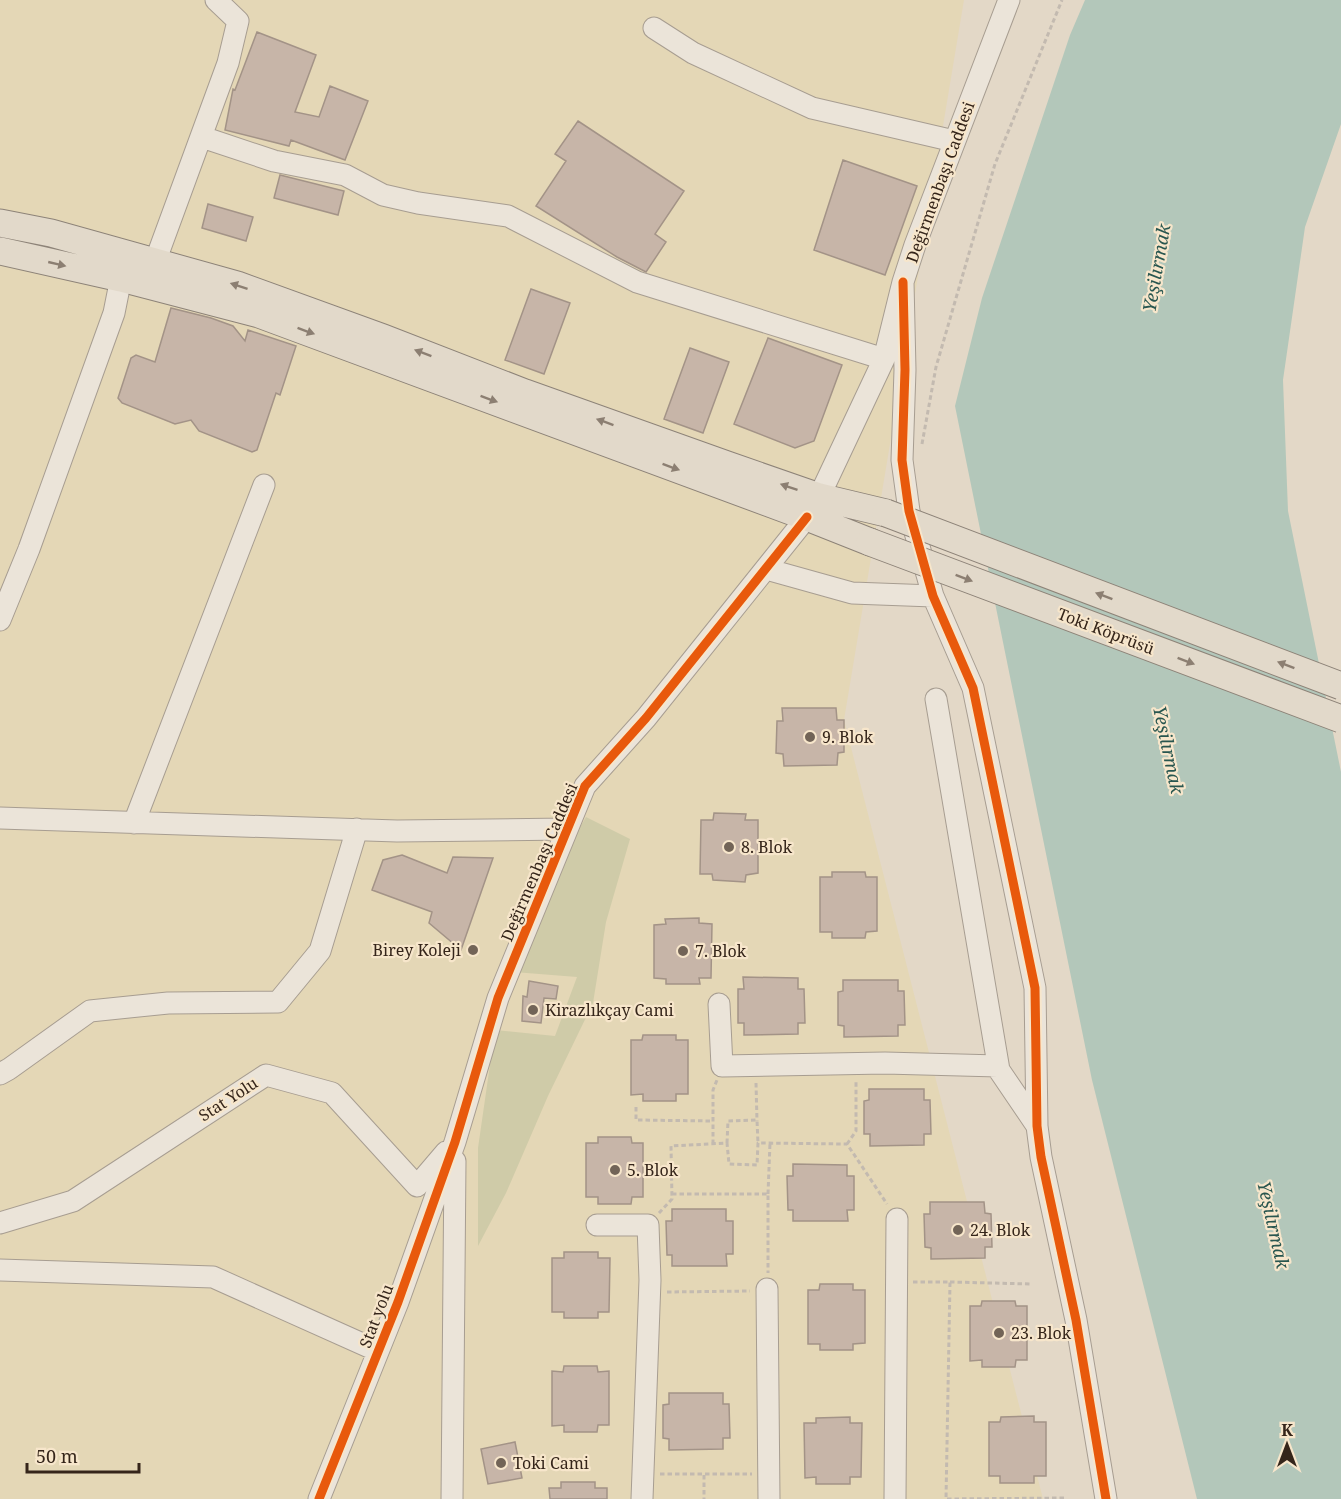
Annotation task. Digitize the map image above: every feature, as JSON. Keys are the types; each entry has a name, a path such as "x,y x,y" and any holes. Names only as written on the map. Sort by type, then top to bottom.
{"main road":[{"path":"0,223 51,233 237,285 383,338 813,507"},
{"path":"0,251 121,278 259,314 813,507 886,513 1341,686"},
{"name":"Toki Köprüsü","path":"813,507 870,542 1341,719"}],"street":[{"path":"155,262 228,63 238,21 216,0"},
{"name":"Değirmenbaşı Caddesi","path":"455,1142 498,998 585,786 646,718 813,507 884,359 903,282 954,141 1009,0"},
{"path":"654,28 693,53 812,108 954,141"},
{"path":"202,137 274,161 345,175 383,195 418,203 508,216 637,282 884,359"},
{"path":"0,620 29,549 114,314 121,278"},
{"path":"903,282 905,370 902,460 909,511 933,596 973,688 1035,988 1037,1126 1041,1157 1076,1320 1106,1499"},
{"path":"134,823 264,484"},
{"path":"766,569 852,593 933,596"},
{"path":"936,699 998,1066 1037,1126"},
{"path":"0,818 357,829 567,829"},
{"path":"0,1074 90,1011 168,1003 278,1002 320,951 357,829"},
{"path":"719,1004 722,1066 856,1064 998,1066"},
{"name":"Stat Yolu","path":"0,1223 73,1201 266,1075 332,1093 417,1186 455,1142"},
{"path":"453,1499 455,1142"},
{"name":"Stat yolu","path":"319,1499 398,1302 455,1142"},
{"path":"895,1499 897,1219"},
{"path":"597,1226 648,1225 649,1292 642,1499"},
{"path":"0,1270 213,1277 378,1351"},
{"path":"767,1289 769,1499"}],"path":[{"path":"921,445 936,367 996,164 1062,0"},
{"path":"847,1144 856,1131 856,1064"},
{"path":"713,1144 713,1090 722,1066"},
{"path":"755,1066 758,1143 757,1165 729,1164 728,1121 757,1120"},
{"path":"636,1107 636,1120 713,1121"},
{"path":"648,1225 672,1198 671,1146 727,1143"},
{"path":"758,1143 847,1144"},
{"path":"649,1292 767,1289 770,1143"},
{"path":"847,1144 897,1219"},
{"path":"672,1194 768,1194"},
{"path":"897,1281 1031,1284"},
{"path":"950,1282 947,1499 1066,1498"},
{"path":"643,1474 769,1474"},
{"path":"704,1474 704,1499"}],"shaded area":[{"path":"0,0 964,0 844,720 1043,1499 0,1499"},
{"path":"586,817 630,839 606,922 593,1003 548,1096 506,1193 478,1246 478,1148 495,1030 555,1036 577,977 514,972 572,841"}],"water":[{"name":"Yeşilırmak","path":"1085,0 1341,0 1341,124 1305,227 1283,380 1288,511 1341,772 1341,1499 1197,1499 1092,1080 955,406 982,298 1070,35"}],"building":[{"path":"257,32 316,55 295,112 319,117 330,86 368,101 345,160 291,140 289,146 225,130 233,89 235,90"},
{"path":"578,121 684,191 655,234 666,242 646,272 617,257 536,206 566,161 555,154"},
{"path":"843,160 917,186 885,275 814,250"},
{"path":"280,175 344,191 338,215 274,198"},
{"path":"208,204 253,217 246,241 202,228"},
{"path":"531,289 570,303 544,374 505,360"},
{"path":"171,308 233,326 245,341 248,330 296,346 280,395 276,393 257,450 252,452 199,431 191,420 175,424 122,403 118,398 131,358 136,355 155,362"},
{"path":"768,338 842,365 814,441 795,448 734,424"},
{"path":"690,348 729,362 703,433 664,419"},
{"name":"9. Blok","path":"782,708 836,708 837,720 844,720 844,752 838,753 837,765 784,766 783,754 776,753 777,721 783,721"},
{"name":"8. Blok","path":"714,813 746,814 745,820 758,820 758,873 746,875 745,882 713,880 712,874 700,874 701,820 713,820"},
{"path":"402,855 447,873 453,857 493,858 461,950 429,923 432,912 372,890 383,860"},
{"path":"832,872 865,872 866,877 877,877 877,931 866,932 865,938 832,938 832,932 820,932 820,877 832,877"},
{"name":"7. Blok","path":"699,918 699,923 712,924 711,978 699,978 700,984 666,984 666,979 654,978 654,925 666,924 665,919"},
{"path":"743,977 798,978 798,989 804,989 805,1023 798,1023 798,1034 744,1035 744,1023 738,1023 738,989 744,989"},
{"path":"843,980 898,980 898,991 904,991 905,1025 898,1025 898,1036 844,1037 844,1026 838,1025 838,992 843,991"},
{"name":"Kirazlıkçay Cami","path":"529,981 558,986 556,999 544,998 541,1023 522,1021 523,996 527,997"},
{"path":"643,1035 676,1035 676,1040 688,1040 688,1094 676,1094 676,1101 643,1101 643,1094 631,1095 631,1040 642,1040"},
{"path":"869,1089 924,1089 924,1100 930,1100 931,1134 924,1134 924,1145 870,1146 870,1134 864,1134 864,1101 869,1100"},
{"name":"5. Blok","path":"598,1137 631,1137 632,1143 643,1143 643,1197 632,1197 631,1204 598,1204 598,1197 586,1197 586,1143 598,1143"},
{"path":"793,1164 847,1165 847,1176 854,1176 854,1210 847,1210 848,1221 793,1221 793,1210 788,1210 787,1176 793,1176"},
{"name":"24. Blok","path":"930,1202 984,1202 985,1213 991,1214 992,1247 985,1247 985,1258 931,1259 931,1248 925,1247 924,1214 930,1214"},
{"path":"672,1209 726,1209 726,1221 733,1221 733,1254 726,1254 727,1266 672,1266 672,1255 667,1255 666,1221 672,1221"},
{"path":"564,1252 598,1252 598,1258 610,1258 609,1312 598,1312 598,1318 564,1318 564,1312 552,1312 552,1258 564,1258"},
{"path":"820,1284 853,1284 853,1290 865,1290 865,1343 853,1344 853,1350 820,1350 820,1344 808,1344 808,1290 819,1290"},
{"name":"23. Blok","path":"982,1301 1015,1301 1016,1306 1027,1306 1027,1360 1016,1360 1015,1367 982,1367 982,1360 970,1361 970,1306 981,1306"},
{"path":"564,1366 597,1366 598,1372 609,1371 609,1425 598,1425 597,1432 564,1432 564,1425 552,1426 552,1371 563,1372"},
{"path":"669,1393 723,1393 723,1404 729,1404 730,1438 723,1438 723,1449 669,1450 669,1439 663,1438 663,1405 669,1404"},
{"path":"1034,1416 1034,1422 1046,1422 1046,1476 1034,1476 1034,1483 1000,1483 1000,1476 989,1476 989,1422 1000,1422 1001,1417"},
{"path":"850,1417 850,1423 862,1423 861,1477 850,1477 850,1484 816,1484 816,1477 805,1478 804,1423 816,1423 816,1418"},
{"name":"Toki Cami","path":"515,1442 522,1478 488,1484 481,1449"},
{"path":"561,1482 595,1482 595,1488 607,1488 607,1499 550,1499 549,1488 561,1488"}],"cycle path":[{"path":"903,282 905,370 902,460 909,511 933,596 973,688 1035,988 1037,1126 1041,1157 1076,1320 1106,1499"},
{"path":"319,1499 398,1302 455,1142 498,998 585,786 646,718 807,517"}],"place":[{"name":"9. Blok","path":"810,737"},
{"name":"8. Blok","path":"729,847"},
{"name":"Birey Koleji","path":"473,950"},
{"name":"7. Blok","path":"683,951"},
{"name":"Kirazlıkçay Cami","path":"533,1010"},
{"name":"5. Blok","path":"615,1170"},
{"name":"24. Blok","path":"958,1230"},
{"name":"23. Blok","path":"999,1333"},
{"name":"Toki Cami","path":"501,1463"}]}
